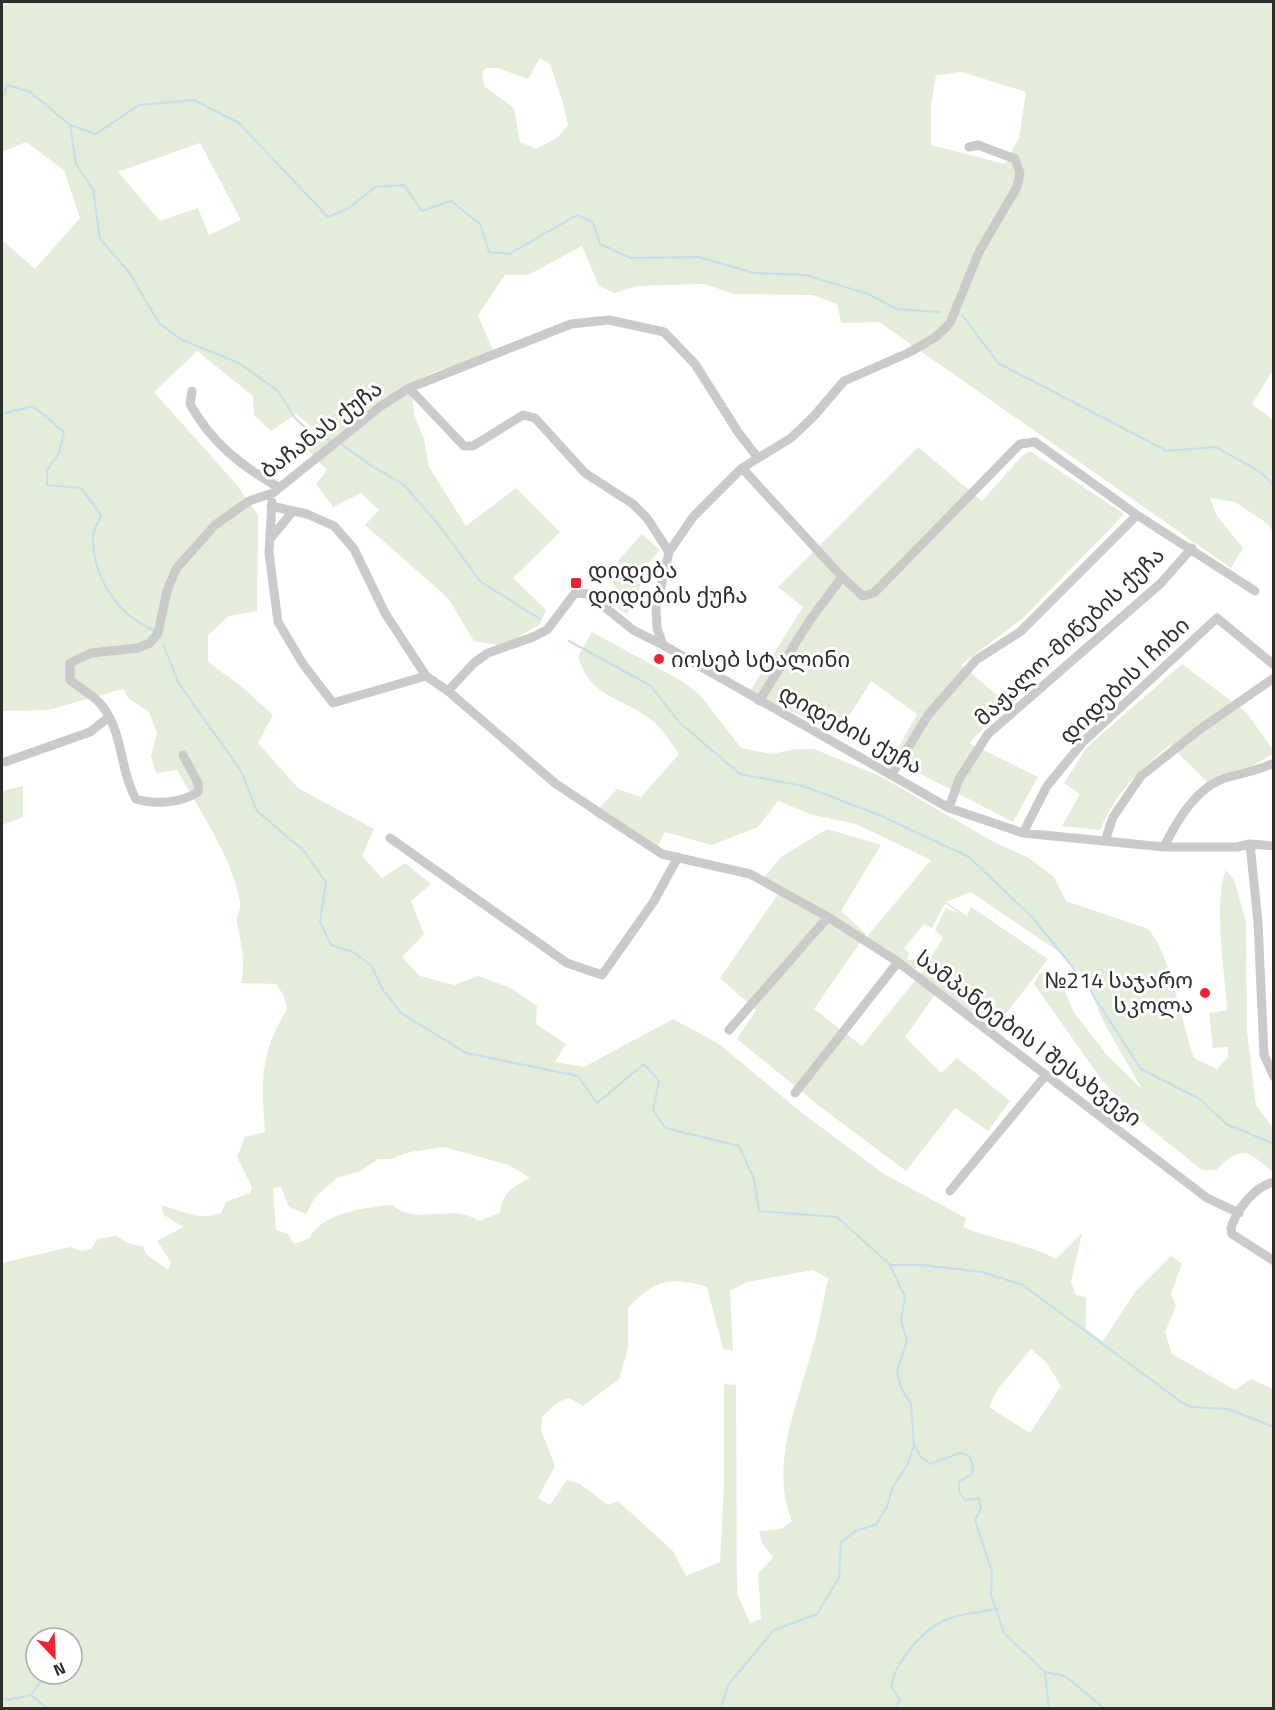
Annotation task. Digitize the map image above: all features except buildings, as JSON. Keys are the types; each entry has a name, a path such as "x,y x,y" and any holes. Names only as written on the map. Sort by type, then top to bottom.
{"street":[{"path":"663,645 657,628 656,608 669,552 693,517 742,468 791,438 814,416 844,381 908,353 936,337 950,323 979,252 1017,187 1020,173 1015,159 978,145 969,147"},
{"name":"ბაჩანას ქუჩა","path":"183,755 198,783 198,792 189,798 149,803 136,799 127,784 109,717 103,706 70,680 70,663 91,653 138,648 150,643 158,633 167,591 176,569 215,525 249,501 276,490 381,406 409,388 571,324 609,320 664,332 695,364 738,432 758,458"},
{"path":"409,388 464,446 473,446 523,415 535,418 585,474 633,504 647,518 669,552"},
{"path":"192,391 190,404 218,445 276,490 272,506 269,553 278,622 303,664 333,703 426,676"},
{"name":"მაჟალო-მიწების ქუჩა","path":"742,468 842,577 863,596 874,593 1020,444 1035,442 1137,515 1192,548 1161,583 988,734 959,779 949,808"},
{"path":"272,506 307,514 334,526 354,549 385,613 426,676 448,691"},
{"path":"270,539 293,511"},
{"path":"892,774 928,715 976,660 1020,632 1137,515"},
{"path":"1192,548 1255,591"},
{"path":"759,701 810,620 842,577"},
{"name":"დიდების ქუჩა","path":"448,691 474,663 488,653 533,638 547,630 575,593 587,594 633,630 949,808 1023,833 1164,847 1237,847 1250,844 1274,846"},
{"name":"დიდების I ჩიხი","path":"1023,833 1047,786 1083,742 1217,618 1274,664"},
{"path":"1105,841 1113,817 1142,776 1199,730 1274,678"},
{"name":"სამპანტების I შესახვევი","path":"448,691 556,784 662,854 750,874 828,917 898,962 1207,1198 1239,1213"},
{"path":"5,762 90,732 109,717"},
{"path":"1164,847 1174,824 1193,800 1222,779 1256,772 1274,763"},
{"path":"390,838 567,963 602,975 654,901 678,857"},
{"path":"1250,844 1258,922 1264,1055 1274,1077"},
{"path":"729,1030 828,917"},
{"path":"795,1093 898,962"},
{"path":"950,1191 1046,1074"},
{"path":"1274,1182 1262,1186 1239,1213 1231,1228 1232,1233 1274,1261"}],"green space":[{"path":"2,2 1273,2 1273,370 1252,404 1273,420 1273,532 1268,524 1235,502 1210,498 1217,516 1243,548 1231,568 879,322 841,323 837,304 813,295 735,294 704,284 637,286 614,293 599,286 582,246 528,275 505,275 478,315 494,353 434,372 411,383 414,415 424,439 429,467 466,526 516,488 560,532 513,578 546,610 540,624 503,646 474,641 448,598 365,525 379,510 361,493 333,507 316,484 327,470 307,449 321,434 296,414 271,431 254,415 253,396 197,351 154,392 236,484 258,515 257,611 229,616 208,635 208,662 241,686 273,715 258,743 298,788 374,829 362,856 382,878 405,863 431,884 411,901 424,934 402,957 420,976 454,985 478,976 511,988 537,1006 536,1024 566,1044 555,1062 584,1067 673,1019 719,1044 802,1113 884,1174 966,1218 963,1227 1033,1249 1056,1259 1082,1233 1071,1282 1076,1295 1086,1297 1086,1329 1103,1341 1135,1292 1171,1256 1182,1264 1171,1294 1176,1306 1165,1332 1172,1354 1235,1390 1251,1379 1273,1389 1273,1708 2,1708 2,1263 70,1247 82,1251 91,1249 98,1239 116,1236 128,1243 143,1247 146,1254 168,1270 171,1262 157,1241 183,1227 164,1215 161,1205 198,1216 206,1216 221,1213 226,1202 250,1193 252,1187 237,1157 245,1137 265,1132 264,1068 272,1040 287,1009 284,996 276,984 241,983 243,961 237,921 240,905 236,885 214,834 177,770 156,773 151,756 157,733 149,712 128,698 123,689 48,710 2,711 2,240 35,269 80,218 64,170 26,142 2,152","holes":["540,58 550,64 568,125 558,137 536,149 520,142 514,108 484,86 482,73 486,68 498,68 528,79","962,72 1026,92 1019,138 1005,164 931,145 931,105 936,75","200,143 241,220 209,235 198,208 160,221 118,172","444,1147 509,1165 530,1178 509,1191 503,1200 500,1213 479,1221 458,1214 412,1214 392,1205 370,1207 334,1217 315,1229 310,1238 294,1244 288,1234 276,1230 273,1188 281,1187 289,1207 306,1214 316,1196 337,1178 361,1171 378,1159 390,1159 410,1152","813,1270 828,1278 817,1332 788,1435 783,1479 792,1521 781,1529 759,1531 762,1543 773,1557 758,1574 761,1619 750,1623 737,1593 736,1385 724,1384 724,1485 720,1562 686,1576 673,1551 618,1501 608,1505 580,1484 567,1480 550,1505 538,1498 555,1466 541,1430 542,1417 558,1402 569,1398 583,1406 619,1379 628,1348 628,1308 646,1291 664,1283 673,1281 707,1287 723,1349 733,1351 730,1291 747,1282","1031,1349 1046,1362 1061,1386 1030,1433 989,1407 997,1390"]},
{"path":"918,447 982,501 1022,456 1030,451 1124,514 1023,618 961,665 1008,704 969,743 1038,777 1013,822 892,759 917,714 871,681 838,734 750,691 803,607 778,587"},
{"path":"642,534 660,550 647,565 649,567 627,614 619,609 608,596 616,587 612,582 624,569 617,562"},
{"path":"592,632 682,681 700,695 741,748 771,754 796,749 814,749 880,776 992,841 1029,858 1054,877 1066,901 1148,929 1163,954 1194,1058 1217,1069 1228,1057 1228,1047 1213,1048 1209,1013 1227,1010 1220,919 1220,900 1226,870 1234,880 1246,921 1247,1032 1256,1105 1273,1128 1273,1172 1251,1155 1244,1153 1232,1156 1216,1170 1202,1170 1131,1113 1101,1079 1034,984 1039,974 1047,971 1065,991 1073,1011 1106,1054 1142,1089 1103,1021 1085,978 1062,954 971,892 946,902 967,916 971,907 1048,959 994,1029 939,989 905,1037 941,1073 957,1058 1010,1101 988,1131 955,1108 906,1171 823,1109 737,1039 756,1010 720,978 779,893 759,883 781,857 827,829 881,845 841,911 866,934 814,1009 862,1046 922,972 943,938 935,930 946,908 960,914 946,904 932,928 924,924 904,948 909,953 907,960 918,959 924,951 928,953 914,969 866,938 931,860 856,824 813,815 778,801 758,827 712,845 665,832 655,851 593,815 617,789 641,797 679,754 656,724 600,690 591,682 578,656"},
{"path":"1182,664 1247,713 1273,750 1273,754 1252,766 1221,774 1207,782 1170,745 1129,783 1113,804 1100,830 1062,826 1080,794 1064,783 1087,747"},
{"path":"23,786 23,817 2,825 2,789 3,791"}],"waterway":[{"path":"2,98 7,85 30,92 70,125 96,134 139,105 194,100 239,123 328,217 349,208 375,187 404,185 422,211 451,201 480,224 489,252 509,254 577,215 593,222 600,244 631,258 699,257 754,273 806,275 868,294 897,309 939,312"},
{"path":"70,125 76,164 93,189 100,239 129,272 159,323 182,340 239,363 278,391 295,418 312,434 332,441"},
{"path":"963,316 998,363 1167,451 1216,447 1260,472 1274,485"},
{"path":"2,414 33,406 64,432 59,453 47,470 47,485 81,488 101,515 93,536 94,551 102,579 118,604 140,623 153,630"},
{"path":"340,443 373,467 403,484 438,524 481,582 540,619"},
{"path":"569,641 651,686 680,723 740,774 803,786 877,814 969,857 1032,917 1084,981 1141,1069 1200,1099 1226,1124 1274,1144"},
{"path":"163,644 179,684 241,771 257,811 303,850 326,882 320,922 331,945 353,952 371,965 383,990 401,1013 466,1053 578,1076 597,1103 644,1064 659,1081 653,1110 665,1128 739,1146 754,1179 759,1211 837,1217 890,1265 905,1297 901,1320 907,1341 897,1371 901,1388 911,1404 914,1444 920,1456 930,1464 960,1453 969,1456 973,1465 972,1474 959,1482 959,1492 965,1500 979,1498 981,1508 975,1520 992,1572 991,1595 1004,1633 1045,1672 1065,1676 1104,1708"},
{"path":"891,1265 922,1265 982,1272 1023,1285 1181,1402 1191,1407 1228,1409 1274,1427"},
{"path":"721,1708 728,1685 774,1630 817,1614 839,1577 841,1542 857,1530 876,1525 887,1507 893,1486 907,1466 914,1445"},
{"path":"896,1708 900,1700 891,1686 894,1677 910,1649 926,1632 949,1619 998,1609"},
{"path":"1045,1673 1049,1708"},
{"path":"2,1698 7,1700 31,1695 37,1686"},
{"path":"31,1695 47,1708"}],"place":[{"name":"დიდება დიდების ქუჩა","path":"576,583"},
{"name":"იოსებ სტალინი","path":"659,659"},
{"name":"№214 საჯარო სკოლა","path":"1205,993"}]}
